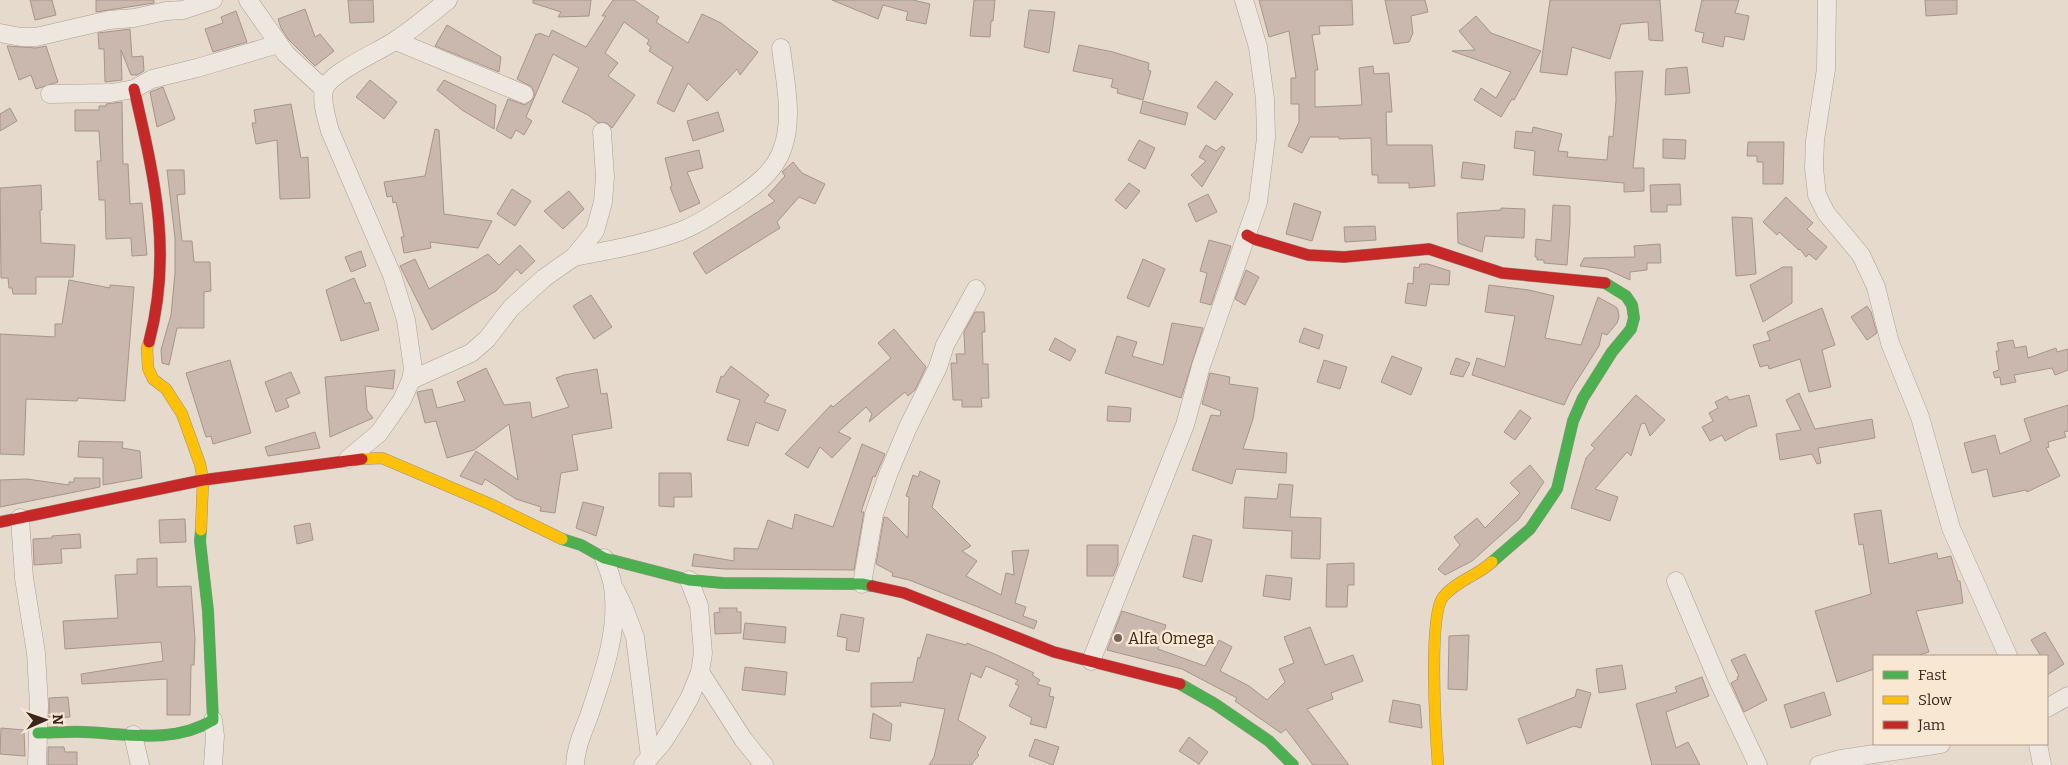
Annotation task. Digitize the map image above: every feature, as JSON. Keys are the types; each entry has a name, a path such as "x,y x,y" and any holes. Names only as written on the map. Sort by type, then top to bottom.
{"street":[{"path":"0,33 20,38 36,37 109,20 145,8 166,11 183,10 212,0"},
{"path":"248,0 286,54 324,89 325,112 330,131 392,276 406,320 413,369 411,380 402,400 379,433 348,459"},
{"path":"324,89 340,72 396,41 448,0"},
{"path":"1091,661 1185,425 1201,366 1258,202 1266,138 1263,76 1258,47 1244,0"},
{"path":"1827,0 1826,69 1815,140 1814,168 1817,195 1826,213 1861,255 1876,287 1890,343 1920,417 1951,528 2008,655"},
{"path":"396,41 524,94"},
{"path":"50,94 111,93 134,89 152,79 278,44"},
{"path":"574,257 618,249 682,230 715,213 750,190 773,169 783,150 787,131 788,103 781,48"},
{"path":"134,89 153,171 161,240 161,273 154,322 147,348 148,368 154,379 166,389 182,414 200,464 203,480 200,541 208,611 215,736 213,765"},
{"path":"411,380 471,353 487,339 511,308 544,278 574,257 595,231 603,202 605,177 602,132"},
{"path":"1247,235 1254,239 1308,255 1344,257 1429,249 1443,252 1486,270 1604,283 1626,296 1632,305 1634,318 1631,329 1597,374 1583,398 1573,421 1557,489 1530,530 1480,573 1457,584 1442,599 1435,633 1434,690 1438,765"},
{"path":"862,584 874,514 889,472 908,427 938,367 945,345 976,289"},
{"path":"0,522 203,480 348,459 382,458 490,504 562,539 582,545 604,558 689,580 732,583 862,584 904,593 1054,652 1178,683 1215,704 1269,742 1293,765"},
{"path":"20,518 24,578 36,653 39,705 37,765"},
{"path":"604,558 613,586 635,637 646,761"},
{"path":"646,761 663,742 677,720 690,697 700,672 702,653 699,606 689,580"},
{"path":"1676,581 1719,682 1758,765"},
{"path":"575,765 575,756 592,708 614,626 613,586"},
{"path":"700,672 743,739 764,765"},
{"path":"2048,707 2068,696"},
{"path":"38,733 83,732 133,735 191,731 206,726 213,720"},
{"path":"133,735 140,765"},
{"path":"1819,765 1841,759 1934,745"},
{"path":"2038,745 2042,765"}],"building":[{"path":"30,0 52,0 56,15 35,20"},
{"path":"96,0 154,0 154,3 96,12"},
{"path":"348,0 373,0 374,22 350,23"},
{"path":"533,0 591,0 589,16 558,17 561,12 533,3"},
{"path":"613,0 634,0 659,17 656,22 688,43 702,14 721,23 758,52 740,75 737,69 707,101 688,83 674,112 657,103 673,67 649,51 651,47 647,44 649,40 624,22 605,53 618,63 608,76 635,95 612,128 607,123 598,123 588,115 562,102 579,68 553,54 526,117 532,121 524,135 516,130 511,139 496,130 508,99 525,105 534,98 532,87 517,79 536,34 538,35 539,33 549,37 552,30 586,47 606,16 602,16"},
{"path":"832,0 913,0 930,4 926,24 906,20 908,12 883,5 878,19"},
{"path":"974,0 995,0 990,37 970,36"},
{"path":"1259,0 1352,0 1353,25 1319,26 1320,34 1312,35 1318,70 1315,70 1315,107 1362,105 1359,68 1373,66 1374,74 1389,73 1392,112 1386,112 1387,145 1432,145 1435,186 1409,188 1409,183 1378,183 1378,175 1372,175 1371,138 1339,139 1339,137 1310,137 1302,153 1288,146 1299,122 1299,104 1291,104 1291,78 1296,78 1289,31 1269,37"},
{"path":"1385,0 1425,0 1428,12 1411,16 1413,33 1409,42 1394,44"},
{"path":"1550,0 1660,0 1663,41 1649,40 1648,22 1621,24 1610,59 1572,47 1567,75 1540,72"},
{"path":"1702,0 1739,0 1735,13 1749,16 1744,40 1725,36 1723,47 1702,42 1704,33 1695,31"},
{"path":"1925,0 1957,0 1957,14 1926,16"},
{"path":"305,9 315,37 320,34 334,51 315,66 288,39 278,19"},
{"path":"1029,10 1055,12 1049,53 1024,47"},
{"path":"236,11 247,42 213,52 205,29 223,23 221,17"},
{"path":"1476,16 1491,33 1541,51 1514,100 1512,99 1501,117 1474,100 1481,88 1496,98 1511,72 1452,51 1475,50 1459,31"},
{"path":"447,25 501,57 499,72 435,46"},
{"path":"130,29 132,57 143,56 144,71 137,75 131,75 121,50 122,80 105,82 104,49 99,49 98,33"},
{"path":"1079,45 1113,52 1149,63 1148,70 1151,71 1143,100 1117,93 1118,89 1111,87 1113,79 1073,71"},
{"path":"7,46 36,48 46,46 58,82 36,89 31,75 19,80"},
{"path":"1687,67 1690,93 1665,95 1666,69"},
{"path":"1643,71 1633,168 1644,168 1644,191 1624,192 1624,183 1533,175 1535,151 1514,148 1516,131 1532,133 1533,127 1562,134 1558,151 1568,152 1567,157 1607,160 1609,136 1613,137 1616,100 1615,72"},
{"path":"370,80 397,102 384,119 356,97"},
{"path":"444,80 496,105 494,129 462,110 437,90"},
{"path":"1216,81 1233,94 1215,120 1197,107"},
{"path":"163,87 175,119 157,127 150,92"},
{"path":"1143,101 1188,113 1185,125 1140,113"},
{"path":"122,102 123,164 128,164 130,204 142,203 147,255 132,256 131,238 106,239 105,200 99,200 97,161 101,161 99,131 75,131 75,110 99,110 99,106"},
{"path":"291,104 301,158 308,157 310,198 280,199 277,140 256,144 252,123 256,123 254,110"},
{"path":"10,108 17,121 0,131 0,114"},
{"path":"718,112 724,131 693,141 687,121"},
{"path":"435,129 439,130 444,214 492,221 478,248 430,242 431,248 404,253 401,237 404,237 396,202 393,203 392,196 387,197 384,182 425,176"},
{"path":"1663,139 1686,140 1685,159 1663,158"},
{"path":"1139,140 1155,148 1145,169 1128,160"},
{"path":"1748,142 1784,142 1783,184 1763,184 1763,162 1757,162 1757,156 1747,156"},
{"path":"1206,145 1216,151 1222,146 1225,148 1202,187 1191,175 1206,161 1199,157"},
{"path":"699,150 703,168 687,172 700,203 680,212 670,187 672,186 665,158"},
{"path":"793,162 802,173 825,184 815,204 799,197 777,222 780,228 706,274 693,253 775,201 768,195 785,176 782,172"},
{"path":"1463,162 1485,165 1483,180 1461,178"},
{"path":"167,170 184,170 185,194 177,195 182,241 192,241 194,262 210,262 211,291 204,292 204,328 177,328 169,365 162,363 161,350 171,315 175,273 175,238"},
{"path":"1129,183 1140,191 1126,209 1115,200"},
{"path":"1680,184 1681,205 1667,205 1667,212 1651,212 1650,185"},
{"path":"41,185 41,243 75,245 73,277 36,277 36,294 13,294 12,288 9,288 8,278 1,278 0,188"},
{"path":"512,189 531,201 515,226 497,214"},
{"path":"569,191 584,209 563,229 544,211"},
{"path":"1208,194 1217,212 1196,222 1188,204"},
{"path":"1786,197 1813,223 1807,229 1827,247 1816,260 1809,254 1806,257 1800,249 1779,232 1777,235 1763,222"},
{"path":"1294,203 1321,212 1312,241 1286,234"},
{"path":"1553,205 1570,206 1567,265 1544,263 1544,260 1537,260 1537,257 1535,257 1536,239 1551,241"},
{"path":"1501,208 1525,209 1524,238 1485,236 1482,252 1458,243 1457,213 1501,210"},
{"path":"1732,217 1752,218 1756,274 1736,276"},
{"path":"1375,226 1376,240 1345,242 1344,227"},
{"path":"1209,240 1231,246 1211,305 1200,302 1207,273 1200,271"},
{"path":"1660,244 1661,263 1647,263 1647,270 1630,272 1630,280 1606,269 1580,266 1584,258 1635,257 1634,246"},
{"path":"520,245 535,261 521,274 517,269 496,291 432,330 400,266 415,259 429,289 488,254 499,265"},
{"path":"361,251 366,266 351,272 345,257"},
{"path":"1143,259 1165,269 1149,307 1127,298"},
{"path":"1420,264 1428,264 1450,271 1449,285 1430,284 1426,306 1405,303 1408,283 1413,284 1414,267 1419,268"},
{"path":"1783,267 1792,267 1792,303 1763,322 1750,285"},
{"path":"1246,270 1259,277 1245,305 1235,299"},
{"path":"354,278 365,304 370,302 379,330 341,341 326,290"},
{"path":"69,280 110,288 110,285 134,287 125,401 78,398 77,401 26,399 24,455 0,454 0,334 55,337 55,324 62,324"},
{"path":"1489,285 1529,290 1554,296 1545,338 1581,345 1598,297 1618,310 1619,317 1617,323 1607,335 1602,333 1599,346 1571,390 1564,405 1472,375 1477,358 1505,367 1515,316 1485,312"},
{"path":"591,295 612,327 594,339 573,306"},
{"path":"1867,306 1871,312 1877,333 1867,340 1851,317"},
{"path":"1822,308 1835,345 1822,350 1831,387 1809,392 1800,359 1769,369 1768,365 1760,367 1753,345 1770,340 1767,332"},
{"path":"975,312 984,312 985,332 982,332 983,364 988,364 989,398 981,398 982,407 962,407 962,400 953,400 951,363 957,363 956,354 965,354 964,332"},
{"path":"1172,323 1203,328 1181,398 1105,373 1117,336 1137,342 1132,356 1163,365"},
{"path":"1304,328 1323,335 1319,349 1299,342"},
{"path":"894,329 926,367 915,390 908,396 905,392 869,422 872,414 866,407 838,432 851,438 832,458 820,447 808,468 785,454 831,405 833,407 891,358 878,343"},
{"path":"1055,338 1076,350 1070,361 1049,350"},
{"path":"2013,340 2015,348 2026,346 2028,358 2056,348 2057,352 2068,349 2068,370 2055,375 2052,368 2014,375 2016,382 2001,385 2000,377 1995,378 1993,372 1999,370 1996,351 1999,351 1997,343"},
{"path":"1392,356 1422,368 1411,395 1381,382"},
{"path":"1456,358 1470,363 1463,377 1450,374"},
{"path":"230,360 251,433 213,444 211,436 206,437 186,373"},
{"path":"1324,360 1347,367 1340,389 1317,382"},
{"path":"731,366 769,395 764,402 786,410 778,431 756,422 748,446 727,440 740,400 716,392 721,376 723,377"},
{"path":"486,368 504,405 530,402 532,418 569,407 556,378 597,369 601,394 607,393 612,428 572,435 578,470 561,473 555,513 540,511 541,507 516,499 485,479 482,485 460,476 476,451 518,480 509,424 474,450 447,458 436,421 425,423 417,392 432,389 437,408 465,401 457,382"},
{"path":"395,370 393,389 365,386 367,410 373,418 330,437 325,377"},
{"path":"291,372 300,393 286,399 289,407 276,412 265,382"},
{"path":"1210,373 1230,377 1229,384 1258,388 1253,419 1243,449 1287,453 1286,473 1236,469 1232,484 1192,470 1211,415 1220,416 1221,411 1202,404"},
{"path":"1799,393 1815,429 1872,419 1875,438 1818,448 1821,463 1817,464 1812,454 1780,460 1776,434 1801,430 1786,400"},
{"path":"1636,395 1665,420 1650,436 1645,423 1641,424 1631,456 1627,452 1595,489 1618,497 1610,521 1571,508 1586,458 1595,448 1591,445"},
{"path":"1749,395 1757,426 1749,428 1725,441 1722,435 1710,441 1702,427 1713,421 1709,413 1718,408 1715,402 1727,396 1729,400"},
{"path":"2068,405 2068,431 2064,432 2066,437 2048,442 2049,447 2046,448 2060,476 2027,492 2026,490 1993,497 1987,469 1972,473 1964,443 1995,435 2000,454 2031,441 2024,419"},
{"path":"1108,406 1131,408 1130,422 1107,421"},
{"path":"1520,410 1531,418 1515,440 1504,432"},
{"path":"315,432 320,448 268,456 265,447"},
{"path":"79,441 123,442 122,448 140,451 142,478 103,485 103,458 78,457"},
{"path":"862,444 885,454 875,477 873,476 861,512 864,512 854,570 724,569 692,566 694,554 734,561 734,548 758,549 768,520 792,529 795,514 833,527"},
{"path":"1530,465 1544,482 1519,519 1472,561 1445,575 1438,569 1460,545 1454,537 1477,518 1485,528 1520,493 1510,483"},
{"path":"920,471 940,481 932,507 971,546 962,551 977,561 966,576 1001,595 1006,573 1014,575 1012,551 1029,550 1015,603 1026,607 1023,616 1037,621 1034,629 909,580 892,576 893,573 876,564 884,517 888,518 908,538 909,497 906,496 913,475 918,477"},
{"path":"659,473 691,473 692,497 674,497 674,507 659,506"},
{"path":"74,478 100,478 100,487 0,507 0,480 27,479 69,485 69,482 74,482"},
{"path":"1279,484 1293,485 1290,517 1321,518 1320,559 1291,558 1292,531 1243,528 1245,497 1277,499"},
{"path":"583,502 604,507 596,536 576,528"},
{"path":"1881,510 1889,564 1937,553 1938,559 1951,556 1958,581 1960,581 1963,603 1916,611 1929,652 1919,655 1873,655 1873,669 1837,682 1815,611 1871,594 1863,544 1859,545 1854,514"},
{"path":"185,519 186,542 160,543 159,520"},
{"path":"310,523 313,540 297,544 294,526"},
{"path":"80,534 81,548 61,549 62,563 34,565 33,539"},
{"path":"1193,535 1212,540 1202,582 1183,577"},
{"path":"1087,545 1118,545 1118,564 1113,576 1087,576"},
{"path":"157,558 157,587 191,586 195,639 194,665 191,665 190,715 167,715 167,679 82,684 81,674 163,661 161,642 65,649 63,621 118,618 115,575 137,574 137,559"},
{"path":"1354,563 1354,585 1348,585 1347,607 1326,607 1327,564"},
{"path":"1266,575 1292,578 1290,600 1263,596"},
{"path":"719,608 737,608 737,612 741,612 741,633 715,634 714,613 720,612"},
{"path":"1122,611 1166,625 1158,649 1205,666 1219,640 1232,647 1220,671 1249,686 1267,700 1285,682 1279,669 1294,663 1284,637 1310,627 1325,665 1353,655 1363,681 1331,693 1333,699 1307,709 1349,765 1313,765 1286,729 1281,733 1235,701 1237,698 1182,669 1107,650"},
{"path":"841,614 864,618 859,652 846,650 847,638 837,636"},
{"path":"745,623 786,627 785,643 743,639"},
{"path":"2045,632 2064,664 2048,674 2048,655 2040,655 2031,640"},
{"path":"927,634 966,645 967,643 1034,673 1032,675 1040,680 1037,684 1051,688 1049,696 1054,697 1046,728 1030,724 1032,718 1009,706 1019,686 1015,684 1018,680 986,666 981,678 971,673 958,720 986,737 977,753 979,755 971,765 929,765 934,757 945,709 900,702 901,706 871,707 871,683 913,682 918,657 920,658"},
{"path":"1469,635 1467,690 1448,689 1449,636"},
{"path":"1745,654 1767,700 1744,712 1731,683 1738,679 1737,677 1739,676 1731,660"},
{"path":"1622,665 1626,689 1599,693 1596,669"},
{"path":"745,667 787,672 785,695 742,690"},
{"path":"1702,677 1709,696 1666,712 1676,748 1688,742 1700,765 1652,765 1636,704 1677,692 1675,687"},
{"path":"1577,689 1591,693 1581,728 1574,726 1527,744 1518,719 1575,697"},
{"path":"1824,692 1831,715 1791,728 1784,705"},
{"path":"68,697 70,717 49,718 49,698"},
{"path":"1393,700 1420,705 1422,728 1389,722"},
{"path":"873,713 892,724 890,741 870,738"},
{"path":"1,728 24,730 25,756 0,754"},
{"path":"1189,737 1208,752 1199,764 1179,751"},
{"path":"1035,739 1059,747 1053,765 1029,756"},
{"path":"48,747 64,747 65,752 77,752 77,765 48,765"}],"traffic: fast":[{"path":"1492,562 1530,529 1557,489 1573,421 1583,398 1612,352 1631,329 1634,318 1632,305 1626,296 1605,283"},
{"path":"38,733 78,732 150,736 167,735 183,732 213,720 208,611 200,541 201,530"},
{"path":"562,539 581,545 604,558 689,580 723,583 862,584 872,586"},
{"path":"1180,684 1215,704 1269,741 1293,765"}],"traffic: slow":[{"path":"149,342 147,348 148,368 153,379 166,389 182,414 200,464 203,480 201,530"},
{"path":"362,459 382,458 490,504 562,539"},
{"path":"1438,765 1434,678 1434,651 1438,609 1448,591 1492,562"}],"traffic: jam":[{"path":"134,89 154,184 160,245 160,277 149,342"},
{"path":"1247,235 1254,239 1308,255 1344,257 1429,249 1502,273 1605,283"},
{"path":"0,522 203,480 362,459"},
{"path":"872,586 904,593 1054,652 1180,684"}],"place":[{"name":"Alfa Omega","path":"1118,638"}]}
